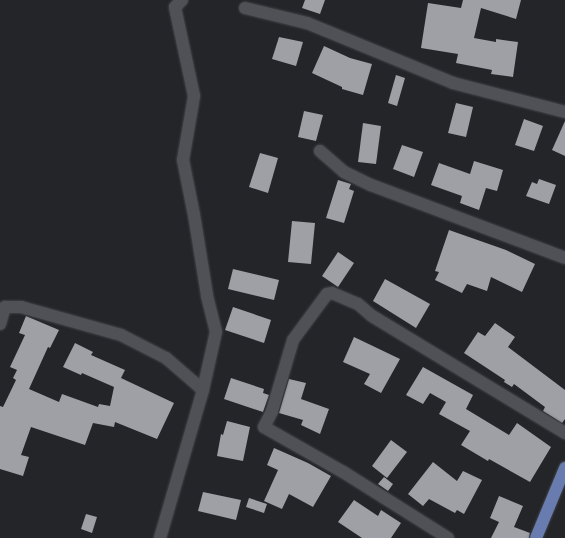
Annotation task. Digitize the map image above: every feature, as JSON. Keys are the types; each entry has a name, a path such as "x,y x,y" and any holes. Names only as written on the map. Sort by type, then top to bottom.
{"main road":[{"path":"536,538 565,468"}],"street":[{"path":"160,538 203,390 216,332 207,295 194,215 183,160 194,96 175,7 182,0"},
{"path":"245,8 307,23 453,83 565,112"},
{"path":"320,151 344,172 371,185 565,258"},
{"path":"448,538 343,472 264,427 272,411 293,340 327,294 332,293 358,304 372,316 565,432"},
{"path":"0,324 5,307 21,307 121,336 166,358 203,390"}],"building":[{"path":"305,0 325,0 320,14 302,8"},
{"path":"463,0 521,0 516,19 481,8 474,38 496,42 496,39 518,42 513,77 491,74 492,70 456,63 458,54 421,48 428,3 461,8"},
{"path":"279,37 303,42 296,66 272,59"},
{"path":"324,46 350,58 372,64 363,95 342,89 342,87 312,73"},
{"path":"396,75 405,78 397,106 388,103"},
{"path":"456,103 473,107 466,137 448,133"},
{"path":"304,111 323,115 316,141 298,137"},
{"path":"524,119 543,126 534,151 515,145"},
{"path":"565,121 565,156 552,150"},
{"path":"363,123 381,126 376,164 358,162"},
{"path":"402,145 423,152 414,177 393,169"},
{"path":"260,153 278,158 268,193 249,187"},
{"path":"474,161 503,170 497,191 486,188 479,210 460,203 462,196 431,185 439,163 470,174"},
{"path":"539,179 556,185 549,204 526,196 532,182 537,184"},
{"path":"338,180 351,184 349,189 354,191 344,223 326,218"},
{"path":"292,221 315,223 311,264 288,262"},
{"path":"449,230 506,250 535,264 522,292 491,277 487,291 467,284 462,293 435,280 439,272 435,271"},
{"path":"338,252 354,263 338,287 322,276"},
{"path":"233,269 279,280 274,300 228,289"},
{"path":"385,279 430,304 416,328 373,301"},
{"path":"233,307 271,320 264,343 225,330"},
{"path":"26,316 59,330 50,348 48,347 29,389 59,402 62,394 98,407 99,404 110,406 114,387 82,373 81,375 63,367 75,343 93,352 91,355 125,370 121,378 174,403 157,439 115,422 114,427 93,423 85,445 31,427 21,455 29,457 23,476 0,469 0,406 3,407 16,380 13,378 17,370 10,367 25,335 19,333"},
{"path":"495,323 515,337 508,347 565,390 565,419 562,423 543,411 545,407 514,384 512,387 504,382 505,380 464,353 478,332 485,336"},
{"path":"354,337 400,359 381,393 364,384 370,374 343,362"},
{"path":"423,367 473,395 466,409 509,435 517,423 551,447 530,482 489,459 488,461 461,445 470,431 439,414 446,402 430,393 423,404 406,395"},
{"path":"231,378 264,389 263,393 269,395 263,412 224,399"},
{"path":"289,379 306,383 301,399 329,409 320,434 301,425 303,420 279,413"},
{"path":"227,421 250,427 243,461 217,456 221,434 223,435"},
{"path":"391,440 407,452 387,478 372,466"},
{"path":"274,448 308,463 331,476 313,507 289,494 282,509 264,501 278,470 267,465"},
{"path":"433,462 457,481 463,471 482,480 464,514 457,510 455,513 429,499 423,506 408,494"},
{"path":"384,477 393,484 388,491 378,484"},
{"path":"203,492 241,500 236,520 198,511"},
{"path":"499,496 523,506 514,527 530,533 529,538 491,538 499,522 490,518"},
{"path":"249,498 267,504 264,513 246,507"},
{"path":"354,500 378,516 381,510 401,523 391,538 362,538 338,522"},
{"path":"86,514 97,517 92,533 81,529"}]}
